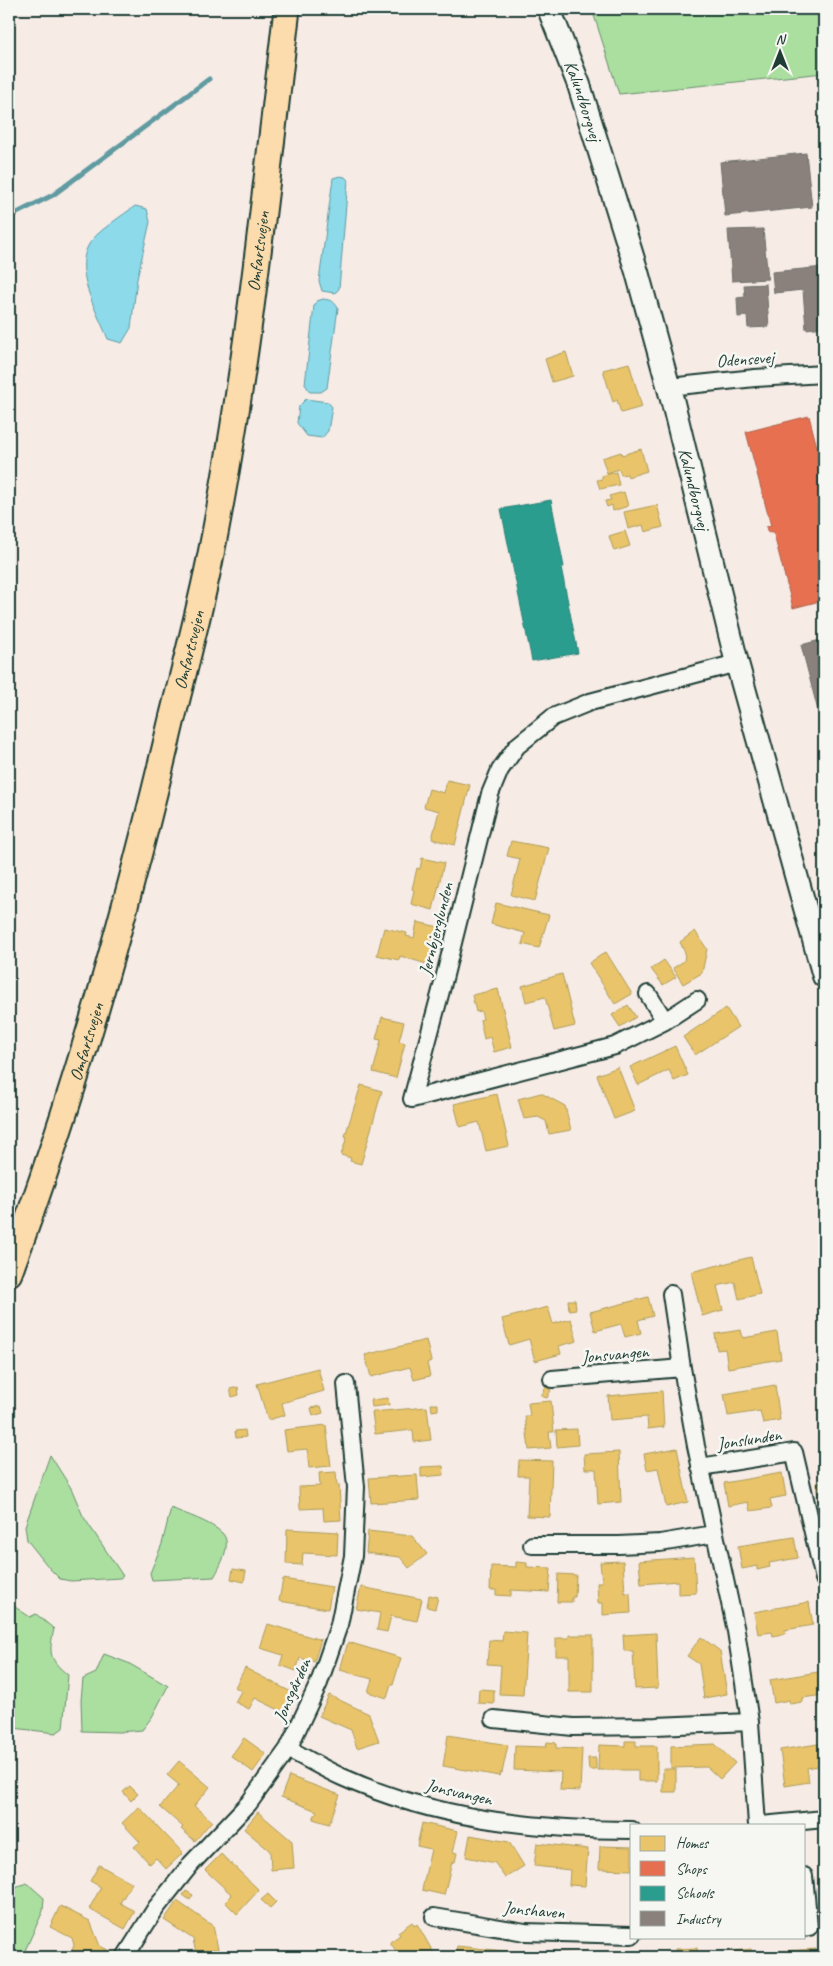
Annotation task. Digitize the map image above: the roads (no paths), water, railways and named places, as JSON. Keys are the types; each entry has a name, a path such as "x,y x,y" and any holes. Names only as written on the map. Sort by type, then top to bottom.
{"main road":[{"name":"Omfartsvejen","path":"9,1273 76,1080 118,935 209,565 240,383 266,192 287,9"}],"street":[{"name":"Kalundborgvej","path":"549,9 579,85 601,154 669,387 737,663 824,976"},
{"name":"Odensevej","path":"669,387 755,378 824,374"},
{"name":"Jernbjerglunden","path":"697,1000 665,1021 616,1046 412,1099 442,988 490,794 500,770 517,746 553,717 590,702 737,663"},
{"path":"648,994 665,1021"},
{"path":"671,1294 700,1467 736,1631 750,1722 757,1824"},
{"name":"Jonsvangen","path":"552,1379 682,1368"},
{"name":"Jonsgården","path":"125,1957 156,1908 191,1864 250,1803 288,1749 319,1683 340,1625 353,1556 356,1487 346,1384"},
{"name":"Jonslunden","path":"700,1467 794,1452 824,1579"},
{"path":"532,1545 651,1543 714,1534"},
{"path":"494,1719 574,1726 656,1726 750,1722"},
{"name":"Jonsvangen","path":"288,1749 342,1777 392,1797 462,1816 531,1827 630,1830"},
{"path":"782,1824 824,1819"},
{"path":"806,1896 809,1927 806,1928"},
{"name":"Jonshaven","path":"434,1917 525,1932 630,1935"}],"water":[{"path":"340,176 348,180 339,289 335,293 322,291 319,281 333,178"},
{"path":"135,206 147,209 150,222 137,279 131,328 122,343 108,339 92,303 84,276 84,263 86,251 92,240 106,227"},
{"path":"323,299 332,301 338,308 327,388 321,392 310,392 305,384 314,306 317,301"},
{"path":"306,399 328,402 332,407 328,431 322,438 307,436 297,423 299,406"}],"waterway":[{"path":"9,217 53,195 209,79"}]}
